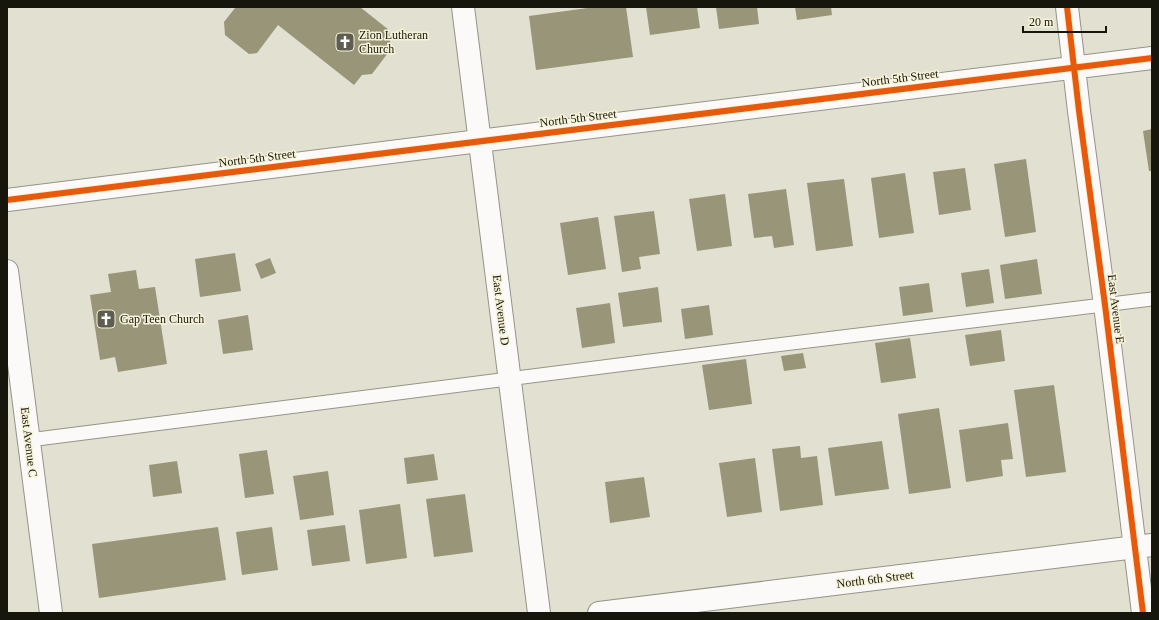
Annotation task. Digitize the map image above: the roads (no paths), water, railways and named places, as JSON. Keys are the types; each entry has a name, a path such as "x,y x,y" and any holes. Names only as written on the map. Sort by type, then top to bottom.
{"street":[{"name":"East Avenue D","path":"463,7 539,613"},
{"name":"East Avenue E","path":"1067,7 1079,111 1105,305 1143,546 1143,613"},
{"name":"North 5th Street","path":"7,200 1152,58"},
{"name":"East Avenue C","path":"7,271 51,613"},
{"name":"North 6th Street","path":"599,613 1143,546"}],"lane":[{"path":"29,440 1152,299"}],"place":[{"name":"Zion Lutheran Church","path":"345,42"},
{"name":"Gap Teen Church","path":"106,319"}]}
